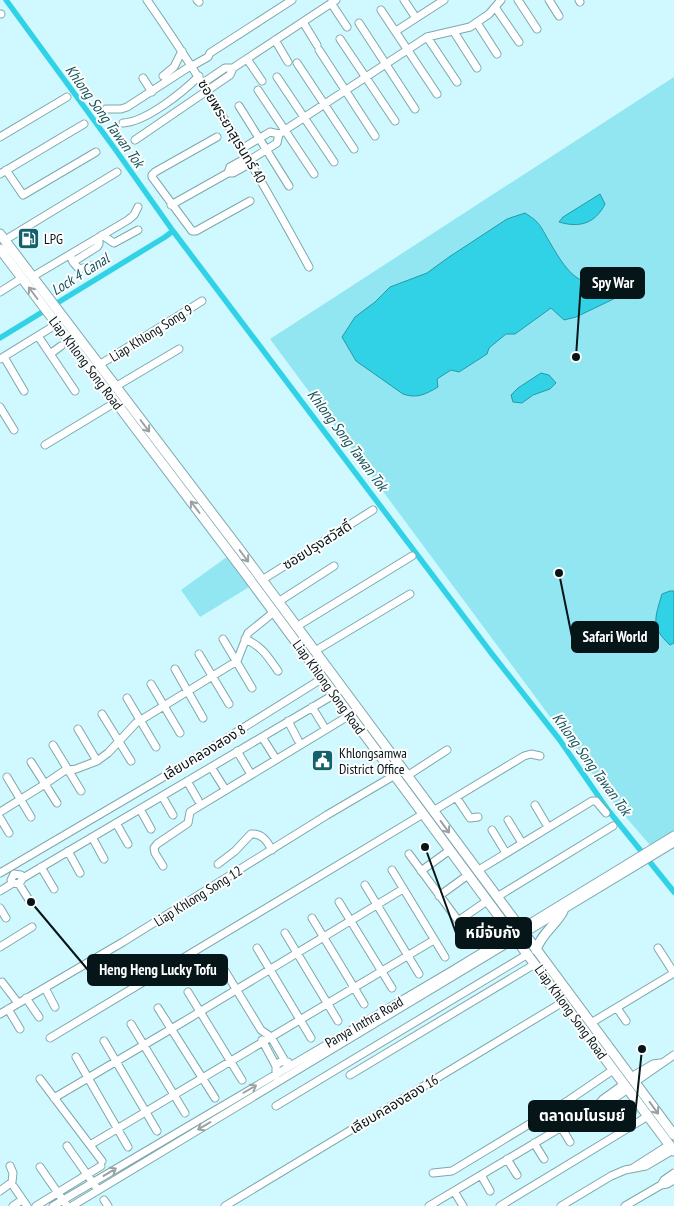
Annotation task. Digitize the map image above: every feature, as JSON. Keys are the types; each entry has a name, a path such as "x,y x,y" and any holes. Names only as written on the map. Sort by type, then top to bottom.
{"main road":[{"name":"Liap Khlong Song Road","path":"2,237 262,580 407,776 419,800 423,814 487,901 518,934 591,1023 648,1116 672,1148"},
{"name":"Liap Khlong Song Road","path":"0,250 395,775 419,800 433,811 497,897 518,934"},
{"path":"532,952 563,911"},
{"name":"Liap Khlong Song Road","path":"532,952 535,964 613,1070 629,1083 674,1135"}],"street":[{"name":"ซอยพระยาสุเรนทร์ 40","path":"147,0 190,66 201,79 243,148 309,267"},
{"path":"106,109 127,107 190,66 208,57 210,53 292,0"},
{"path":"404,0 416,18"},
{"path":"396,31 434,3 444,0"},
{"path":"171,205 228,173 233,173 277,143 282,132 427,36 454,32 470,27 489,14 501,0"},
{"path":"518,0 537,29"},
{"path":"549,0 559,16"},
{"path":"124,122 132,122 144,117 201,79 225,68 233,68 333,2 347,28"},
{"path":"495,7 519,42"},
{"path":"381,10 437,94"},
{"path":"303,22 375,136"},
{"path":"359,23 415,109"},
{"path":"477,23 497,54"},
{"path":"454,32 477,68"},
{"path":"427,36 457,82"},
{"path":"340,39 395,122"},
{"path":"275,40 288,62"},
{"path":"163,76 174,67 182,51"},
{"path":"179,59 190,66"},
{"path":"247,59 262,81"},
{"path":"297,63 354,148"},
{"path":"134,140 230,75 233,68"},
{"path":"277,77 334,162"},
{"path":"143,78 152,92"},
{"path":"258,90 282,132 314,174"},
{"path":"0,137 67,97"},
{"path":"239,106 289,186"},
{"path":"84,124 3,172 23,195 96,152"},
{"path":"243,148 270,132 282,132"},
{"path":"217,137 152,175 171,205 190,230 194,232 250,201"},
{"path":"2,237 117,172"},
{"path":"32,277 97,247 101,236 134,215 138,207"},
{"path":"101,236 114,243 138,230"},
{"path":"71,259 79,269 91,266"},
{"path":"0,292 22,278"},
{"name":"Liap Khlong Song 9","path":"99,365 202,301"},
{"path":"24,392 2,358 57,324"},
{"path":"38,336 75,391"},
{"path":"50,354 61,346"},
{"path":"116,387 179,349"},
{"path":"45,445 116,402"},
{"path":"0,407 14,430"},
{"name":"ซอยปรุงสวัสดิ์","path":"262,580 373,510"},
{"path":"296,627 412,556"},
{"path":"278,602 334,566"},
{"path":"315,652 410,594"},
{"path":"0,812 56,775 76,769 108,753 140,720 237,660 248,633 274,612"},
{"path":"223,639 252,688"},
{"path":"244,639 265,651 278,671"},
{"path":"199,654 229,704"},
{"path":"175,670 203,718"},
{"name":"เลียบคลองสอง 8","path":"0,873 323,678"},
{"path":"150,684 180,733"},
{"path":"0,891 334,694"},
{"path":"127,698 156,747"},
{"path":"312,707 323,725"},
{"path":"102,714 131,761"},
{"path":"163,866 154,848 188,823 190,812 350,715"},
{"path":"288,722 298,740"},
{"path":"78,729 97,760"},
{"path":"262,736 274,756"},
{"path":"53,745 81,791"},
{"path":"407,776 447,750"},
{"path":"237,752 248,771"},
{"path":"433,811 524,756 531,754 540,756"},
{"path":"31,762 56,803"},
{"path":"211,767 223,786"},
{"name":"Liap Khlong Song 12","path":"0,1014 123,942 395,775"},
{"path":"6,777 31,817"},
{"path":"187,781 198,800"},
{"path":"162,796 173,815"},
{"path":"456,797 470,818 478,817"},
{"path":"477,871 594,800 606,813"},
{"path":"535,805 548,827"},
{"path":"140,809 151,829"},
{"path":"50,1038 423,814"},
{"path":"0,818 9,833"},
{"path":"508,820 522,843"},
{"path":"116,823 128,844"},
{"path":"497,897 613,826"},
{"path":"492,830 506,853"},
{"path":"218,864 254,833 262,836 272,850"},
{"name":"Panya Inthra Road","path":"518,934 563,911 656,850 674,835"},
{"path":"92,837 104,859"},
{"name":"Panya Inthra Road","path":"656,850 674,844"},
{"path":"421,871 450,850"},
{"path":"68,851 80,873"},
{"path":"409,854 471,938"},
{"name":"Panya Inthra Road","path":"53,1206 65,1203 93,1182 277,1078 641,860"},
{"path":"41,867 54,888"},
{"path":"392,870 445,957"},
{"path":"439,896 468,875"},
{"path":"18,882 31,903"},
{"path":"365,885 419,974"},
{"path":"54,1098 403,889"},
{"path":"458,921 487,901"},
{"path":"339,902 392,988"},
{"path":"0,908 6,918"},
{"path":"312,918 364,1004"},
{"path":"0,947 32,927"},
{"path":"285,933 338,1021"},
{"path":"90,1145 434,940"},
{"path":"258,948 311,1038"},
{"path":"591,1023 674,973 658,948"},
{"path":"276,1106 532,952"},
{"path":"350,1075 535,964"},
{"path":"222,966 261,1030 271,1037 285,1061 294,1068"},
{"path":"2,982 18,1003"},
{"path":"45,988 55,1007"},
{"path":"188,992 242,1080"},
{"path":"26,998 39,1017"},
{"name":"เลียบคลองสอง 16","path":"225,1206 563,1002"},
{"path":"158,1008 215,1098"},
{"path":"617,1008 626,1021"},
{"path":"8,1009 20,1029"},
{"path":"131,1024 185,1113"},
{"path":"261,1030 262,1042 276,1066 277,1078"},
{"path":"104,1041 158,1131"},
{"path":"429,1206 588,1111 606,1104 653,1064 674,1055"},
{"path":"76,1057 128,1147"},
{"path":"276,1066 280,1062 285,1061"},
{"path":"433,1173 452,1171 569,1100 613,1070"},
{"name":"Panya Inthra Road","path":"72,1206 277,1078"},
{"path":"36,1206 87,1175 101,1164 90,1145 40,1079"},
{"path":"588,1111 596,1125"},
{"path":"500,1206 648,1116"},
{"path":"561,1127 570,1142"},
{"path":"534,1144 544,1159"},
{"path":"67,1146 98,1190"},
{"path":"561,1206 611,1176 632,1168 646,1166 672,1148"},
{"path":"508,1159 517,1175"},
{"path":"0,1191 12,1182 13,1173 10,1166"},
{"path":"40,1167 65,1203"},
{"path":"481,1175 490,1191"},
{"path":"625,1206 674,1175"},
{"path":"13,1206 24,1203 14,1187"},
{"path":"454,1191 463,1206"}],"shaded area":[{"path":"674,77 674,832 650,845 617,807 270,339"},
{"path":"600,194 605,204 601,211 591,220 586,223 573,225 559,222 563,217"},
{"path":"525,213 540,225 557,255 572,274 580,280 600,285 629,283 626,293 576,317 564,320 551,308 515,334 506,334 489,348 487,354 459,372 451,370 437,379 438,387 421,395 403,394 356,361 342,337 355,317 375,302 390,287 427,273 507,219"},
{"path":"541,373 549,375 556,383 550,389 533,395 522,403 513,402 511,395 518,388"},
{"path":"231,554 254,584 200,617 181,590"},
{"path":"674,591 674,643 670,645 659,633 656,616 662,594"}],"waterway":[{"name":"Khlong Song Tawan Tok","path":"6,0 173,231 492,654 559,739 608,810 674,892"},
{"name":"Lock 4 Canal","path":"0,338 173,231"}],"place":[{"name":"LPG","path":"28,239"},
{"name":"Spy War","path":"576,357"},
{"name":"Safari World","path":"559,573"},
{"name":"Khlongsamwa District Office","path":"323,761"},
{"name":"หมี่จับกัง","path":"425,847"},
{"name":"Heng Heng Lucky Tofu","path":"31,902"},
{"name":"ตลาดมโนรมย์","path":"642,1049"}]}
